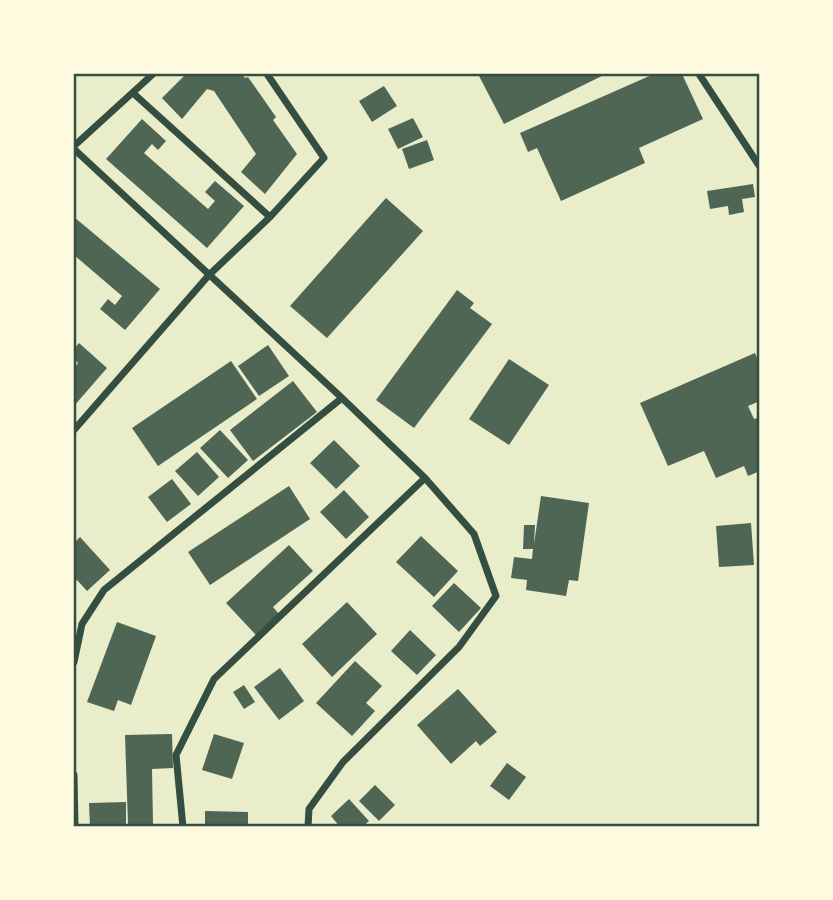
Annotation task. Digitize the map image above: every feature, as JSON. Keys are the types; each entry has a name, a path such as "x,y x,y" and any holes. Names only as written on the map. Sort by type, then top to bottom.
{"street":[{"path":"153,74 74,148 425,478 474,534 496,596 459,647 343,762 309,809 308,827"},
{"path":"74,430 209,275 270,217 324,158 267,74"},
{"path":"699,74 760,167"},
{"path":"133,93 270,217"},
{"path":"74,662 82,624 104,590 342,398"},
{"path":"183,827 177,755 214,680 425,478"},
{"path":"74,775 75,827"}],"building":[{"path":"186,74 242,74 245,78 248,77 276,117 273,120 297,154 265,194 241,172 256,154 214,91 207,89 182,119 162,98"},
{"path":"478,74 606,74 504,124"},
{"path":"654,74 682,74 703,119 639,148 645,163 561,201 537,148 528,152 520,133"},
{"path":"384,86 397,106 372,122 359,101"},
{"path":"413,118 423,137 398,149 388,129"},
{"path":"142,119 166,141 158,150 152,144 144,153 208,209 215,201 205,192 215,181 244,206 207,248 106,159"},
{"path":"427,140 434,160 409,169 402,149"},
{"path":"753,184 755,197 742,199 744,212 729,215 728,206 710,209 707,191"},
{"path":"386,198 423,231 327,338 290,306"},
{"path":"74,217 160,289 125,330 100,309 108,299 115,305 122,296 74,255"},
{"path":"457,290 474,303 470,308 492,324 414,428 376,400"},
{"path":"79,343 107,368 74,406 74,368 78,363 74,359 74,349"},
{"path":"268,345 289,376 259,396 238,366"},
{"path":"755,353 760,365 760,401 748,406 754,419 760,417 760,471 748,476 744,466 716,478 704,451 668,466 640,403"},
{"path":"509,359 549,385 509,445 469,419"},
{"path":"231,361 257,399 158,466 132,428"},
{"path":"293,381 317,412 253,461 230,430"},
{"path":"220,430 248,460 228,478 200,448"},
{"path":"334,440 360,466 336,489 310,463"},
{"path":"197,452 219,477 198,496 175,471"},
{"path":"172,479 191,504 167,522 148,497"},
{"path":"289,486 310,519 210,585 188,552"},
{"path":"344,490 369,517 346,539 320,512"},
{"path":"541,496 589,503 578,581 569,580 566,596 526,590 527,580 511,578 514,557 532,559 533,549 523,549 524,525 535,525 534,544"},
{"path":"751,523 754,565 719,567 716,526"},
{"path":"421,536 458,571 434,597 396,562"},
{"path":"80,537 110,570 87,591 77,580 74,583 74,543"},
{"path":"289,545 313,571 273,607 279,614 256,635 226,603"},
{"path":"454,583 481,608 459,632 432,606"},
{"path":"347,602 377,634 332,677 302,644"},
{"path":"117,622 156,636 131,705 118,700 114,711 87,702"},
{"path":"410,630 436,655 417,675 391,651"},
{"path":"355,661 382,686 366,703 375,711 352,736 316,703"},
{"path":"280,668 304,701 279,720 254,687"},
{"path":"244,685 255,702 244,709 233,692"},
{"path":"458,689 497,732 480,746 476,741 451,764 417,725"},
{"path":"172,734 173,768 152,769 153,824 128,825 125,735"},
{"path":"214,734 244,743 232,779 202,770"},
{"path":"507,763 526,777 509,800 490,786"},
{"path":"375,785 395,805 379,821 359,801"},
{"path":"349,799 369,821 362,827 340,827 331,816"},
{"path":"126,802 126,827 90,827 89,803"},
{"path":"205,811 248,812 248,827 205,827"}]}
